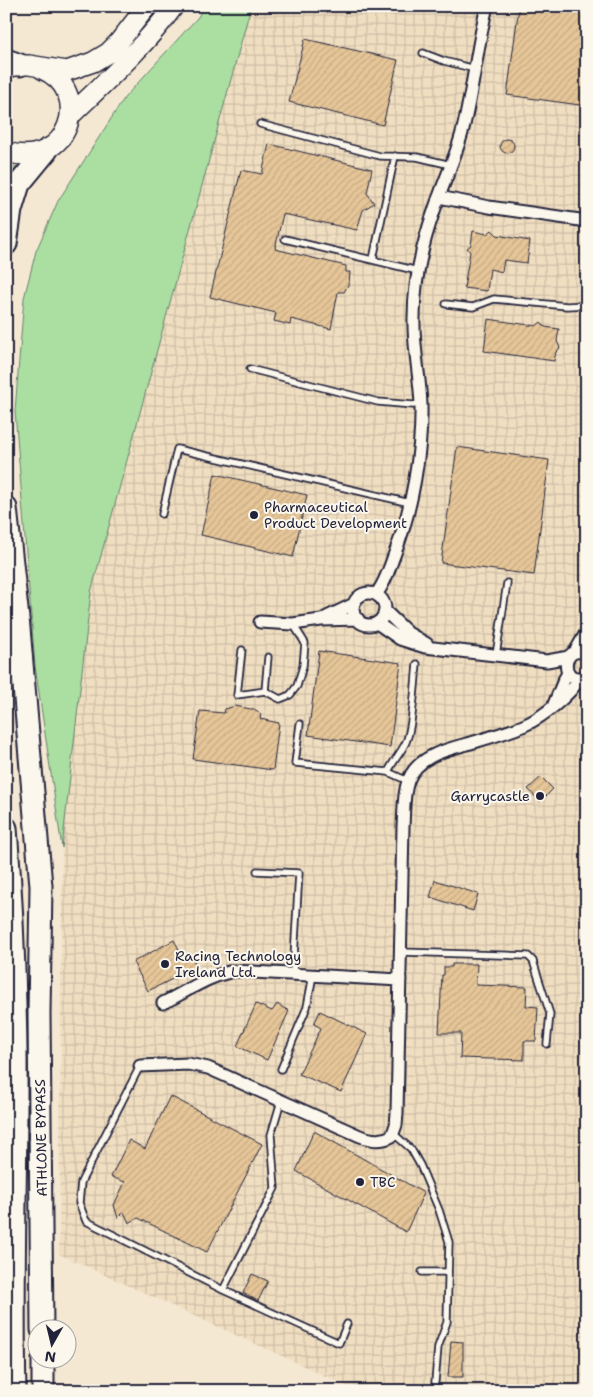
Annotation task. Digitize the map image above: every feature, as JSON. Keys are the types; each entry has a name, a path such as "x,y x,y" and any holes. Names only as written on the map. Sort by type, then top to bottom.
{"highway":[{"path":"6,244 11,210 19,184 47,150"},
{"path":"6,508 19,628 41,886 39,947"},
{"path":"6,646 19,741 39,947"},
{"path":"6,828 14,949"},
{"path":"6,897 14,949"},
{"name":"ATHLONE BYPASS","path":"39,947 42,1320"},
{"name":"ATHLONE BYPASS","path":"14,949 16,1052 14,1211 15,1391"},
{"path":"42,1370 43,1391"}],"main road":[{"path":"17,65 68,71 93,62 108,53 118,43 147,6"},
{"path":"70,116 117,71 160,25 174,6"},
{"path":"6,152 19,156 34,155 47,150 58,141 66,130 70,116 70,103 66,90 49,71 17,65"}],"street":[{"path":"376,594 398,543 410,503 416,462 421,404 414,336 418,271 424,244 463,129 487,6"},
{"path":"439,197 489,207 587,221"},
{"path":"321,620 354,604 360,596 371,593 376,594 383,601 385,611 408,633 433,647"},
{"path":"354,604 353,610 358,619 366,624 376,623 381,620 385,611"},
{"path":"260,622 293,624 321,620 358,619"},
{"path":"376,623 383,629 409,643 425,647 546,661 577,654"},
{"path":"554,706 568,672 566,664 577,654 587,632"},
{"path":"546,661 572,676 585,677"},
{"path":"140,1066 188,1064 208,1068 368,1139 383,1140 394,1134 404,812 408,781 419,764 433,755 526,725 543,715 585,677"},
{"path":"163,1004 225,972 242,971 400,980"}],"lane":[{"path":"423,53 475,69"},
{"path":"260,124 380,156 417,156 451,165"},
{"path":"373,259 395,156"},
{"path":"285,239 418,271"},
{"path":"446,304 473,307 494,299 567,306 587,304"},
{"path":"250,369 378,402 421,404"},
{"path":"162,514 177,449 410,503"},
{"path":"496,655 507,583"},
{"path":"242,650 237,695 265,691 280,699 290,695 297,686 303,666 305,643 293,624"},
{"path":"265,691 268,657"},
{"path":"388,772 393,760 406,742 408,735 417,664"},
{"path":"300,724 296,763 388,772 408,781"},
{"path":"257,872 299,873 293,974"},
{"path":"401,952 528,956 533,961 550,1014 547,1044"},
{"path":"281,1069 307,1007 313,975"},
{"path":"140,1066 81,1182 79,1203 86,1221 223,1290 339,1343 347,1324"},
{"path":"223,1290 274,1188 271,1135 282,1101"},
{"path":"394,1134 411,1149 420,1165 439,1210 449,1242 447,1322 438,1347 435,1382"},
{"path":"422,1272 448,1272"}],"shaded area":[{"path":"251,6 587,6 587,1391 358,1391 59,1254 62,848 91,592"}],"green space":[{"path":"204,6 251,6 91,592 62,848 35,666 15,411 24,298 36,251 58,201 125,97 198,17"},
{"path":"16,167 6,208 6,168"}],"building":[{"path":"519,6 587,6 587,106 507,95"},
{"path":"305,39 398,60 383,125 289,102"},
{"path":"507,139 512,141 514,146 512,151 507,153 502,151 500,146 502,141"},
{"path":"269,144 372,169 367,193 374,203 363,210 357,230 283,214 275,249 346,266 346,272 350,272 349,283 344,292 338,292 331,329 291,319 290,325 274,321 276,313 210,297 241,170 262,174"},
{"path":"492,230 497,235 530,241 527,263 504,260 502,272 490,269 487,291 464,288 470,252 467,248 471,245 473,231 487,234"},
{"path":"488,319 536,326 541,322 545,327 559,329 557,341 560,348 556,352 554,361 484,351"},
{"path":"457,447 549,460 534,575 441,563"},
{"name":"Pharmaceutical Product Development","path":"215,474 307,495 293,557 201,535"},
{"path":"319,651 401,663 390,747 308,735"},
{"path":"235,706 256,710 261,714 260,719 279,723 273,770 193,759 200,711 224,713 225,709"},
{"name":"Garrycastle","path":"541,777 553,789 540,802 528,789"},
{"path":"435,880 478,894 473,911 430,897"},
{"name":"Racing Technology Ireland Ltd.","path":"174,940 183,957 190,953 197,967 148,991 133,962"},
{"path":"452,964 477,964 476,985 527,987 526,1006 538,1007 536,1041 524,1041 524,1060 460,1058 461,1033 439,1033 442,975 444,975 444,967 452,967"},
{"path":"256,1004 272,1011 277,1004 289,1011 267,1060 237,1046"},
{"path":"320,1011 367,1034 341,1092 299,1074 321,1028 314,1024"},
{"path":"170,1096 262,1144 207,1252 138,1218 129,1223 124,1212 118,1218 114,1205 125,1182 111,1177 129,1140 145,1149"},
{"name":"TBC","path":"314,1131 424,1193 406,1232 296,1171"},
{"path":"252,1274 268,1281 258,1301 243,1293"},
{"path":"451,1341 463,1342 463,1377 448,1377"}],"place":[{"name":"Pharmaceutical Product Development","path":"254,515"},
{"name":"Garrycastle","path":"540,796"},
{"name":"Racing Technology Ireland Ltd.","path":"165,964"},
{"name":"TBC","path":"360,1182"}]}
